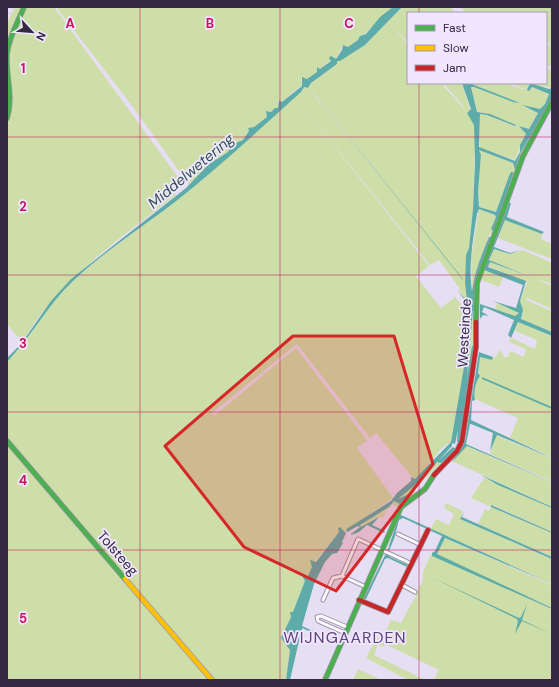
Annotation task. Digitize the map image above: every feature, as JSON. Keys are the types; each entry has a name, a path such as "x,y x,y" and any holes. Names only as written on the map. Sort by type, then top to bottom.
{"street":[{"path":"7,118 12,98 7,59 8,47 24,7"},
{"name":"Westeinde","path":"325,680 359,600 386,551 401,507 429,485 438,469 457,451 462,441 476,347 477,283 523,156 552,102"},
{"name":"Tolsteeg","path":"7,441 212,680"},
{"path":"359,600 388,612 428,530"},
{"path":"398,534 421,546"},
{"path":"342,576 358,539 412,564"},
{"path":"323,600 333,578 342,576 366,587"},
{"path":"402,586 415,592"},
{"path":"345,633 318,621 317,617 321,616 347,627"}],"highlighted area":[{"path":"293,336 394,336 433,464 336,591 244,547 165,446"}],"shaded area":[{"path":"15,7 22,7 7,45 7,23"},
{"path":"26,7 54,7 180,180 170,188 176,195 112,244 72,280 37,320 22,342 7,324 7,122 12,104 9,54 13,36"},
{"path":"56,7 393,7 354,43 348,47 343,45 336,59 331,60 320,69 317,67 317,72 307,79 301,79 302,86 282,102 278,100 278,108 275,108 271,112 266,111 267,117 254,127 248,128 249,131 243,140 209,164 189,185 130,103"},
{"path":"393,7 402,7 365,45 340,61 337,61 337,64 311,83 308,88 304,87 301,92 270,120 191,189 109,250 72,282 63,291 7,362 7,358 21,344 51,301 71,279 186,188 209,164 228,152 233,144 243,140 249,131 248,128 254,127 267,117 266,111 271,112 275,108 278,108 279,100 282,102 302,86 302,77 307,79 317,72 317,67 320,69 331,61 329,58 331,56 336,59 342,50 343,45 348,47 358,40 360,36 366,34 380,17"},
{"path":"402,7 452,7 453,12 407,12 407,42 392,26 407,44 407,84 442,84 463,108 464,107 444,84 462,84 474,122 473,209 469,248 466,255 465,283 467,300 458,291 460,289 439,260 430,265 297,99 429,266 416,276 441,308 455,297 469,313 465,363 451,442 441,450 424,471 414,479 376,433 370,438 297,344 212,413 214,416 296,348 367,440 357,448 393,498 345,531 338,528 339,532 314,563 307,578 301,574 305,581 298,602 281,638 290,650 286,680 214,680 7,438 7,362 63,291 84,271 109,250 191,189 301,92 304,87 308,88 311,83 337,64 337,61 340,61 365,45","holes":["311,90 421,227 311,91"]},
{"path":"459,7 552,7 552,67 547,65 547,44 550,45 550,43 547,42 547,12 466,12"},
{"path":"547,68 552,70 552,88 529,84 547,84"},
{"path":"462,84 472,84 520,103 513,102 471,87 477,112 490,114 516,125 515,126 487,115 480,114 479,147 515,161 520,152 520,145 526,134 519,126 529,129 538,113 522,105 540,109 545,104 549,94 532,87 529,91 527,90 530,84 549,89 552,88 552,98 521,152 515,170 513,163 479,150 481,155 478,192 479,207 496,212 509,176 511,172 513,172 513,174 495,229 493,231 491,229 496,217 495,215 479,209 477,214 471,263 472,291 481,257 489,237 492,237 474,284 475,312 473,310 467,376 472,346 474,346 461,440 458,446 456,445 459,442 457,442 458,430 455,444 452,443 452,446 439,460 453,447 456,449 441,463 437,462 426,476 398,499 409,494 410,497 400,504 394,501 389,507 360,525 361,527 379,517 372,525 385,531 384,533 367,525 359,532 351,535 360,527 358,526 347,532 346,530 348,528 391,501 397,493 411,481 411,477 415,479 451,442 464,367 462,364 465,363 470,311 467,302 458,292 467,300 465,283 466,255 469,248 473,209 475,162 474,125 467,113 471,109"},
{"path":"472,84 508,84 524,89 512,84 529,84 528,90 532,87 549,94 545,104 540,109 523,106 538,113 529,129 519,126 526,134 515,160 480,148 480,114 487,115 515,126 516,125 486,113 477,112 471,87 520,103"},
{"path":"311,90 463,279 463,280"},
{"path":"552,98 534,131 493,234 490,233 473,281 472,291 471,259 479,209 496,216 491,231 513,174 496,212 479,207 478,192 481,155 480,153 479,156 479,150 513,163 514,169 521,152"},
{"path":"509,203 511,203 507,217 544,232 542,234 505,220 494,247 510,253 520,250 510,254 494,249 489,260 531,277 490,262 488,267 526,281 520,301 523,310 521,319 552,332 552,336 518,322 511,338 508,335 514,320 484,307 482,312 489,316 483,315 480,319 480,304 515,316 519,313 493,301 516,308 523,285 484,270"},
{"path":"505,220 542,234 541,239 552,244 552,259 498,238"},
{"path":"494,249 510,254 523,250 552,263 552,284 534,278 552,286 552,309 527,298 526,300 552,311 552,332 521,319 523,314 520,301 527,282 488,266 490,262 531,276 490,261 489,260"},
{"path":"484,270 503,277 499,287 481,280"},
{"path":"497,303 518,312 518,315 515,316 495,309"},
{"path":"472,317 475,319 474,346 472,346 468,376"},
{"path":"518,322 552,336 552,457 510,438 518,418 475,399 474,397 476,380 479,378 478,364 481,356 492,360 501,350 504,357 508,357 510,351 524,357 526,349 509,342 511,338 535,349 537,341 535,339 515,331"},
{"path":"479,352 493,357 492,360 480,357 478,373 480,376 475,387 475,400 472,401 471,420 552,458 497,435 490,451 493,433 471,424 466,444 552,482 467,446 452,462 465,441"},
{"path":"482,377 552,407 552,409 482,379"},
{"path":"495,435 552,458 552,481 490,454"},
{"path":"7,444 208,680 7,680"},
{"path":"466,446 552,482 552,507 452,461"},
{"path":"437,462 441,463 413,491 416,493 398,508 393,504 387,509 383,518 378,517 361,527 360,525 389,507 394,501 400,504 409,494 398,499 426,476"},
{"path":"481,475 552,507 552,508 498,485"},
{"path":"484,478 552,508 552,532 497,507 491,505 491,507 471,498"},
{"path":"446,503 463,511 460,519 552,559 552,584 431,529 436,519 449,525 454,514 444,508"},
{"path":"491,505 552,532 552,533 491,507"},
{"path":"491,507 552,533 552,557 478,524 485,509 489,511"},
{"path":"401,510 401,515 552,584 445,538 437,554 552,609 432,556 432,553 435,551 442,536 403,518 399,520 394,539 388,553 390,557 408,565 407,567 388,558 385,559 366,599 363,600 388,549"},
{"path":"464,512 462,517 552,557 552,559 460,519"},
{"path":"340,527 346,533 342,542 343,543 337,553 332,554 325,562 314,584 302,626 337,642 326,639 302,628 302,641 299,641 290,680 286,680 290,650 281,638 291,617 290,612 293,612 305,581 301,574 307,578 312,567 310,560 316,562 339,532 338,528"},
{"path":"445,538 552,585 552,608 434,555 437,554"},
{"path":"431,554 552,609 552,680 434,680 439,670 385,644 383,647 378,645 374,655 425,680 408,680 366,658 376,638 382,639 391,620 401,623 415,597 419,598 415,595 423,580 423,572"},
{"path":"431,577 519,618 521,617 527,604 522,620 552,634 522,621 515,634 518,621 517,619"},
{"path":"358,669 382,680 353,680"}],"railway":[{"path":"7,20 13,7"}],"traffic: fast":[{"path":"7,118 10,102 7,53 12,35 24,7"},
{"path":"476,322 477,283 523,156 552,102"},
{"path":"7,441 125,579"},
{"path":"325,680 401,507 425,489 434,475"}],"traffic: slow":[{"path":"125,579 212,680"}],"traffic: jam":[{"path":"434,475 457,451 462,441 476,347 476,322"},
{"path":"359,600 388,612 428,530"}],"district":[{"name":"WIJNGAARDEN","path":"345,637"}],"water label":[{"name":"Middelwetering","path":"191,171"}]}
